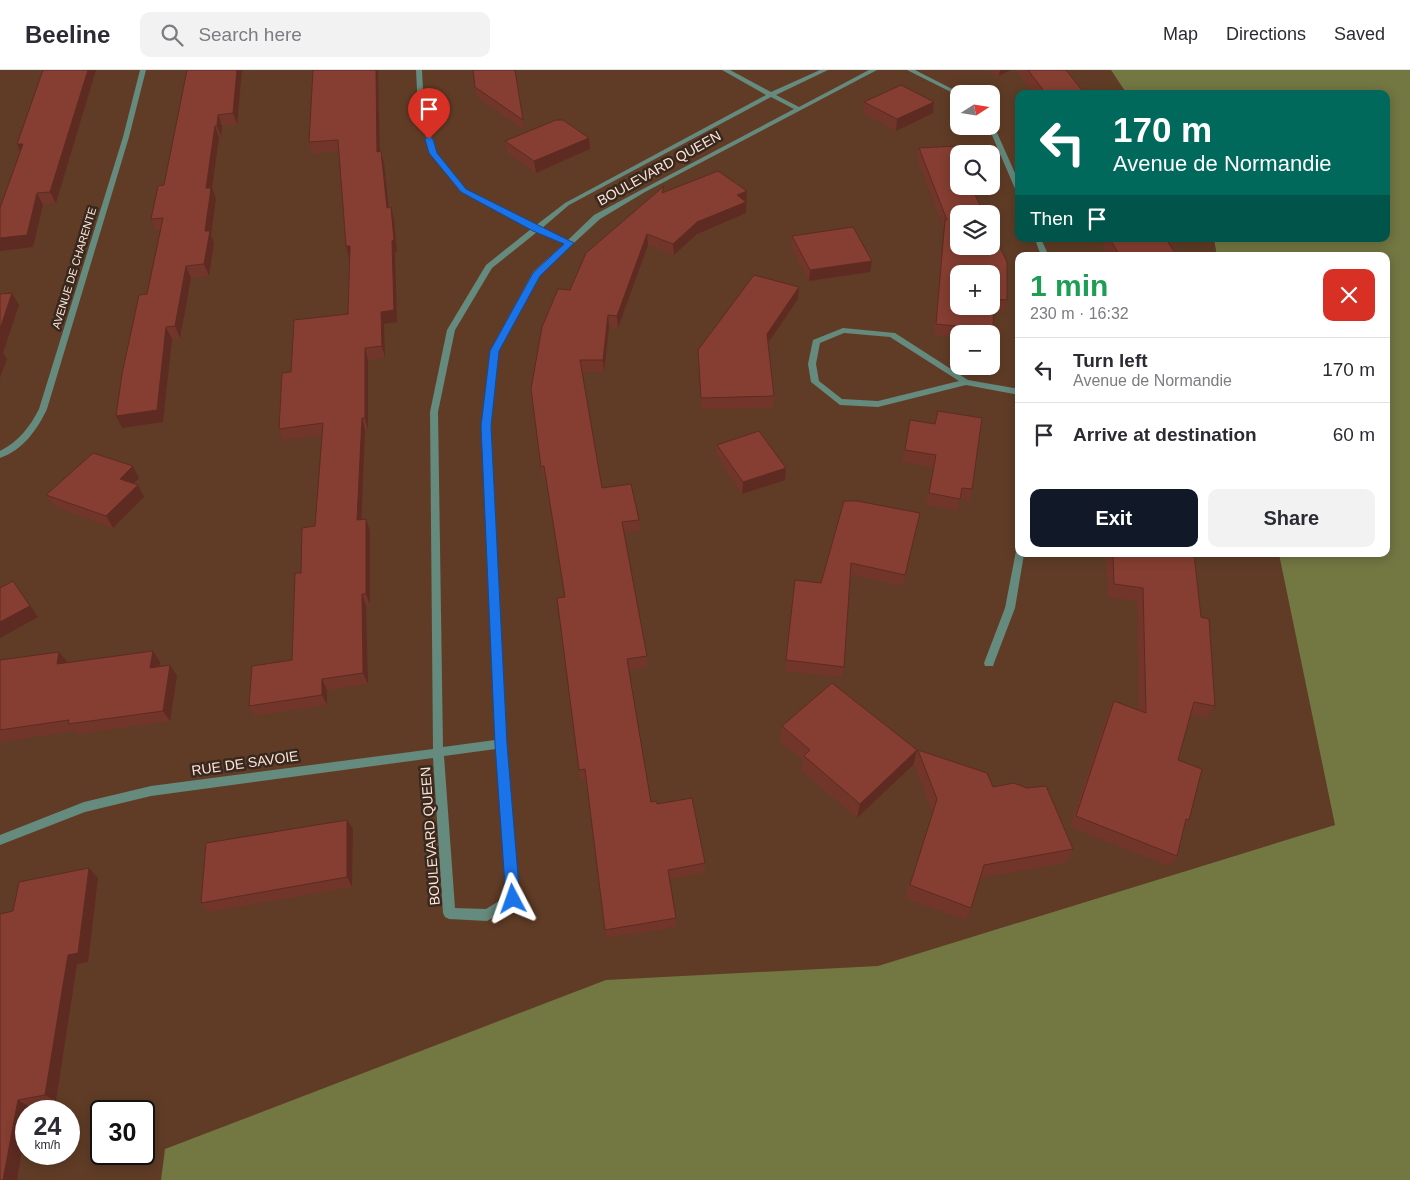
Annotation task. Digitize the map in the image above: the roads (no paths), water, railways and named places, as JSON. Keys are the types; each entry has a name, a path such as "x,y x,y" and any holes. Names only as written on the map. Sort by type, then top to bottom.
{"street":[{"name":"AVENUE DE CHARENTE","path":"0,456 22,440 36,424 42,409 126,137 143,70"},
{"path":"419,70 422,110 433,153 463,191 536,229 570,243"},
{"path":"725,70 798,109"},
{"name":"BOULEVARD QUEEN","path":"825,70 770,95 567,204 489,267 451,330 434,412 438,752 449,913 486,915 513,899 501,744 486,426 494,351 536,274 605,213 874,70"},
{"path":"910,70 950,90"},
{"path":"995,135 1015,182"},
{"path":"966,382 878,404 840,402 815,382 812,364 816,342 843,330 892,335 966,382 1015,391"},
{"path":"989,663 1010,608 1018,557"},
{"name":"RUE DE SAVOIE","path":"0,840 84,807 151,791 501,744"}]}
